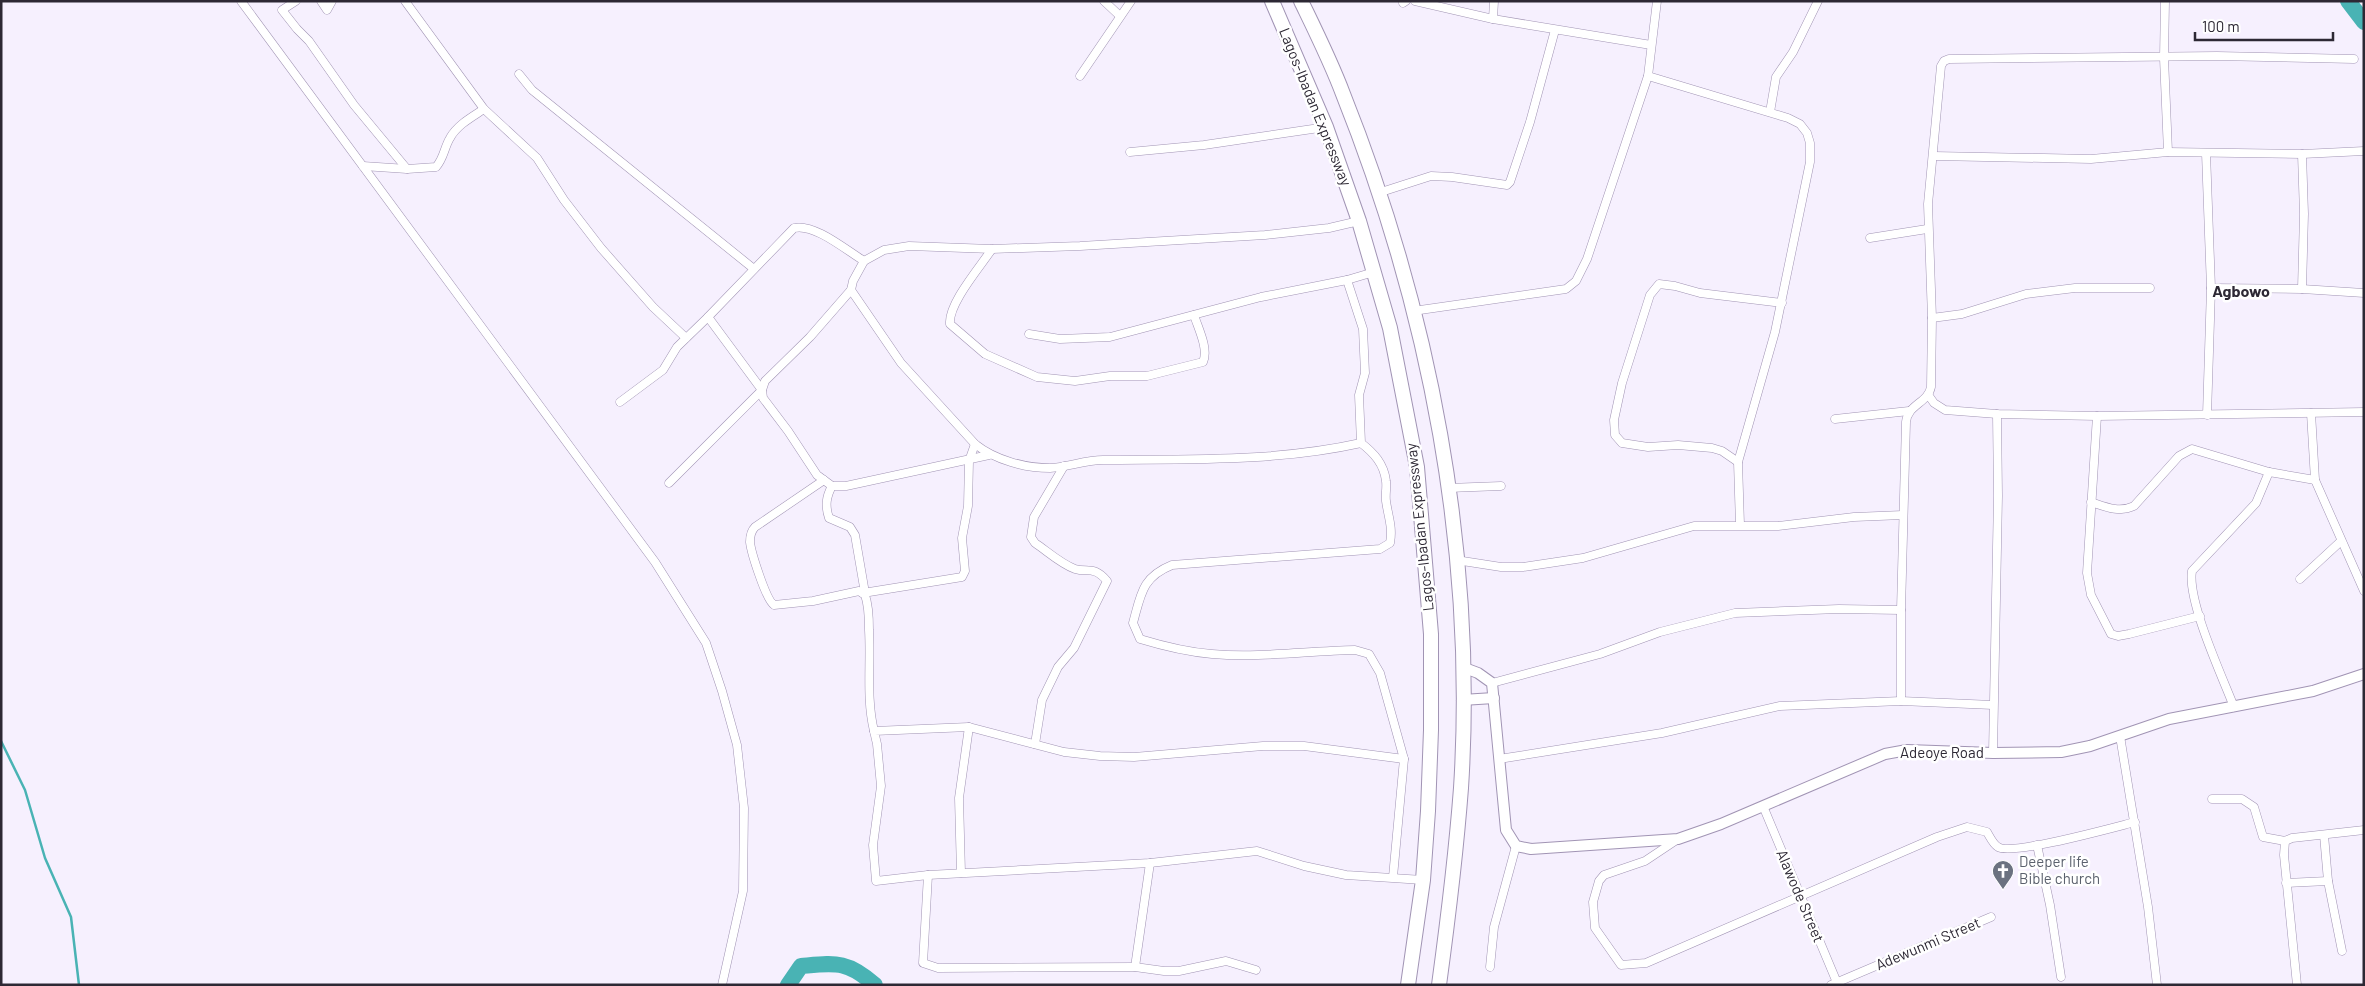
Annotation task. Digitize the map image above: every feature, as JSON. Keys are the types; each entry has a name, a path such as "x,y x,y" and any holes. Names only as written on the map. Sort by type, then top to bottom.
{"highway":[{"name":"Lagos-Ibadan Expressway","path":"1272,1 1326,127 1359,221 1390,328 1417,467 1431,634 1431,739 1423,880 1408,985"},
{"name":"Lagos-Ibadan Expressway","path":"1302,1 1343,93 1378,193 1413,311 1432,391 1448,488 1456,560 1462,667 1461,787 1450,904 1439,985"}],"street":[{"path":"241,1 655,562 706,643 737,745 744,808 744,891 722,985"},
{"path":"296,1 282,10 309,41 354,105 407,169"},
{"path":"321,1 327,10 332,1"},
{"path":"405,1 484,108 538,158 564,200 601,248 653,307 686,338"},
{"path":"1104,1 1120,16"},
{"path":"1080,76 1132,1"},
{"path":"1415,1 1493,19 1651,45"},
{"path":"1493,19 1494,1"},
{"path":"1413,311 1571,287 1587,260 1648,76 1657,1"},
{"path":"1770,112 1776,77 1793,52 1818,1"},
{"path":"2165,1 2164,58 2168,152"},
{"path":"1378,193 1431,176 1507,185 1510,182 1530,122 1555,30"},
{"path":"2354,59 2258,56 1950,59 1944,61 1930,182 1928,230 1933,368 1929,396 1934,403 1945,410 1997,414 2097,416 2364,412"},
{"path":"520,74 532,90 754,269"},
{"path":"1648,76 1770,112 1800,124 1807,133 1810,142 1810,162 1782,303 1757,403 1738,462 1740,525"},
{"path":"363,166 407,169 436,167 443,158 450,138 459,126 484,108"},
{"path":"1130,152 1204,145 1326,127"},
{"path":"1934,156 2090,160 2168,152 2302,154 2364,151"},
{"path":"2206,153 2211,288 2207,415"},
{"path":"2302,154 2304,214 2302,289"},
{"path":"1359,221 1329,228 1265,235 992,249 908,246 884,250 864,261 852,281 851,290 810,337 765,381 762,390 763,398 788,431 817,475 832,486 856,485 989,456 1051,468 1100,460 1241,458 1331,450 1361,443"},
{"path":"620,402 663,370 677,347 794,228 803,226 816,232 864,261"},
{"path":"1870,238 1928,230"},
{"path":"992,249 949,316 950,324 984,354 1037,377 1075,381 1110,376 1146,376 1203,362 1206,357 1205,350 1194,315"},
{"path":"1029,334 1060,339 1095,339 1261,297 1347,280 1374,272"},
{"path":"1347,280 1363,329 1365,373 1359,394 1361,443"},
{"path":"1738,462 1722,451 1712,448 1678,445 1648,446 1622,443 1615,435 1614,420 1622,383 1650,295 1659,284 1700,293 1782,303"},
{"path":"1932,318 1962,314 2026,294 2075,288 2150,288"},
{"path":"2211,288 2302,289 2364,293"},
{"path":"851,290 900,363 989,456"},
{"path":"708,317 762,390"},
{"path":"668,483 762,390"},
{"path":"1836,419 1909,411 1929,396"},
{"path":"1901,701 1900,610 1905,429 1909,411"},
{"path":"2311,413 2315,480 2340,542 2364,591"},
{"path":"1993,753 1998,505 1997,414"},
{"path":"2097,416 2087,573 2091,595 2111,634 2118,636 2129,634 2200,616"},
{"path":"1361,443 1374,453 1384,468 1386,481 1385,499 1393,530 1390,543 1380,549 1172,565 1156,572 1145,584 1133,623 1140,639 1176,649 1211,654 1256,655 1355,650 1369,654 1380,673 1404,759 1393,877"},
{"path":"824,480 752,530 750,538 751,548 771,603 779,605 813,601 962,576 964,570 962,538 968,506 969,461 976,444"},
{"path":"2091,502 2116,510 2126,510 2134,506 2179,456 2192,449 2269,472 2315,480"},
{"path":"1035,744 1042,700 1058,667 1074,648 1107,580 1094,571 1076,570 1035,543 1031,537 1034,518 1064,466"},
{"path":"2234,707 2200,616 2190,580 2192,571 2256,504 2269,472"},
{"path":"832,486 826,496 826,509 829,518 850,527 855,535 864,593 867,600 871,656 869,708 877,744 881,786 873,845 876,881 928,875 1150,863 1257,851 1304,866 1346,875 1423,880"},
{"path":"1448,488 1501,486"},
{"path":"1456,560 1501,567 1543,565 1583,558 1694,526 1778,526 1854,517 1903,515"},
{"path":"2300,580 2340,542"},
{"path":"1492,684 1600,654 1660,632 1735,613 1839,608 1900,610"},
{"path":"1462,667 1478,673 1492,684 1506,830 1516,846 1494,927 1490,967"},
{"name":"Adeoye Road","path":"1516,846 1532,849 1678,839 1846,773 1885,754 1907,750 1993,753 2061,752 2090,746 2169,719 2313,691 2364,674"},
{"path":"1462,700 1494,698"},
{"path":"1500,758 1662,733 1780,706 1901,701 1993,705"},
{"path":"874,732 969,727 1064,752 1100,756 1134,757 1272,746 1304,746 1404,759"},
{"path":"961,873 959,798 969,727"},
{"path":"2120,736 2135,822 2157,985"},
{"path":"2212,799 2242,799 2254,807 2263,837 2285,841 2292,838 2364,830"},
{"name":"Alawode Street","path":"1763,806 1835,984"},
{"path":"1678,839 1657,854 1604,875 1599,881 1593,902 1596,928 1620,965 1646,963 1937,837 1967,827 1987,832 2001,848 2038,845 2135,822"},
{"path":"2324,835 2328,881 2342,951"},
{"path":"2285,841 2286,883 2297,985"},
{"path":"2038,845 2050,905 2061,977"},
{"path":"1135,967 1150,863"},
{"path":"928,875 923,963 944,970 1135,967 1179,971 1226,961 1256,970"},
{"path":"2286,883 2328,881"},
{"name":"Adewunmi Street","path":"1835,984 1991,917"}],"waterway":[{"name":"Agbowo","path":"2348,1 2364,22"},
{"path":"1,741 25,790 45,858 71,917 79,985"},
{"path":"788,985 801,966 823,964 848,967 875,985"}],"place":[{"name":"Deeper life Bible church","path":"2003,890"}],"district":[{"name":"Agbowo","path":"2241,291"}]}
